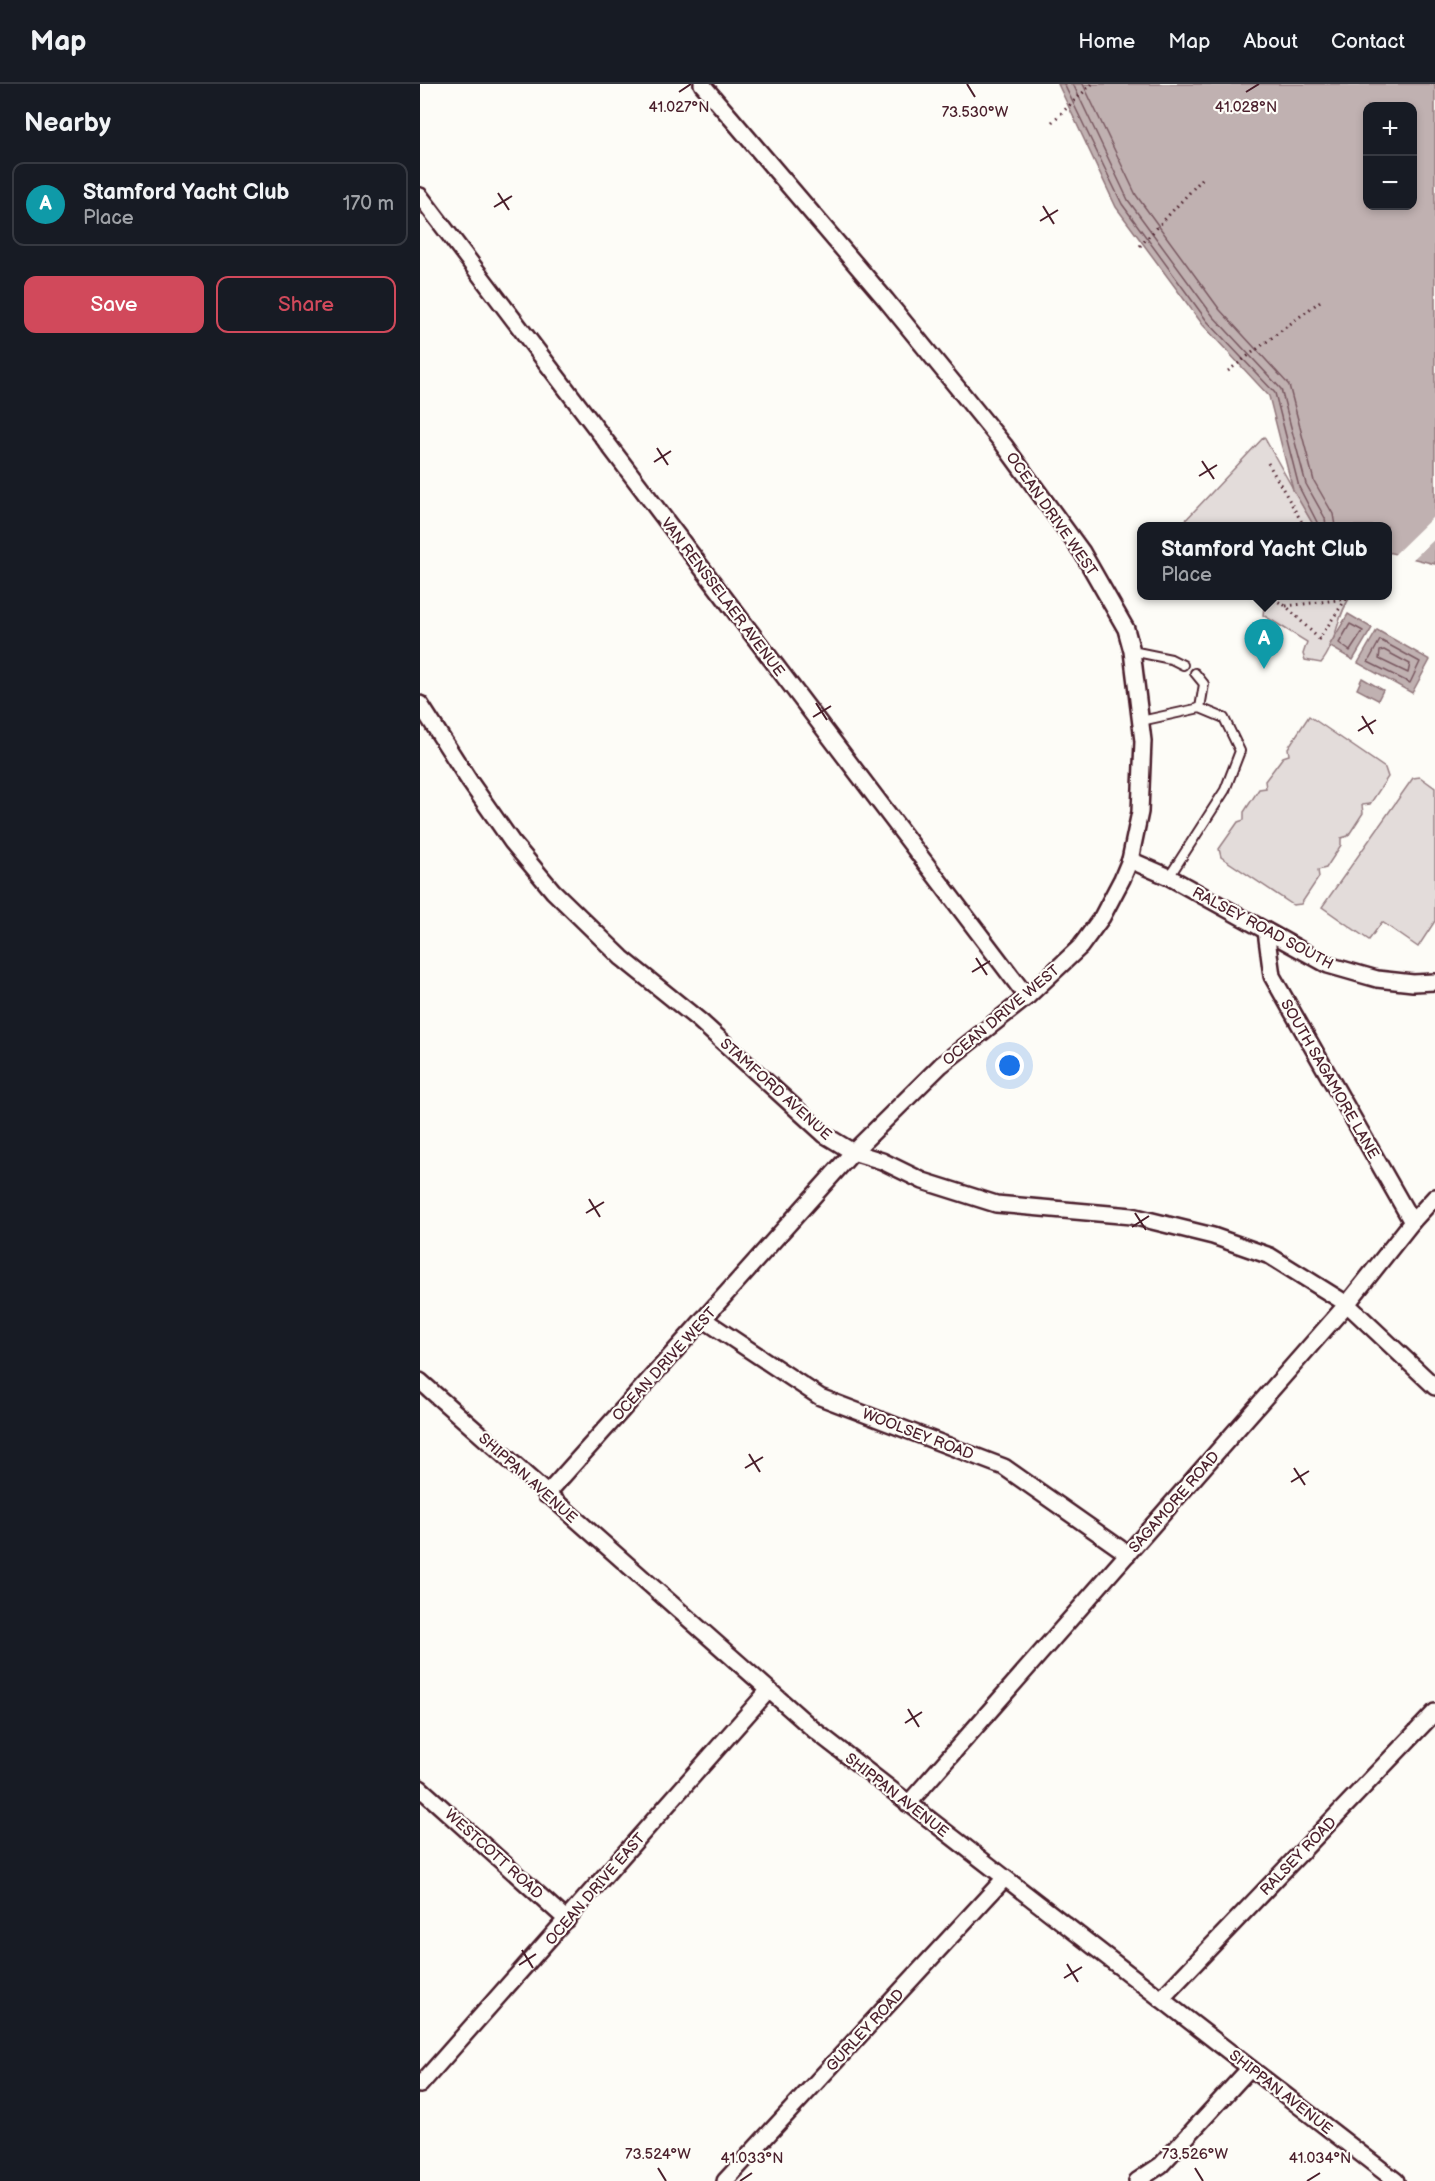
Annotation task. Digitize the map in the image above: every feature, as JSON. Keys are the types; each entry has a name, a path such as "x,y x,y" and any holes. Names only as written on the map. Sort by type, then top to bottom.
{"street":[{"name":"OCEAN DRIVE WEST","path":"546,1495 853,1152 941,1065 1027,997 1066,961 1092,932 1111,900 1130,860 1142,793 1144,761 1132,651 1126,629 1082,552 1004,445 886,300 702,84"},
{"name":"VAN RENSSELAER AVENUE","path":"420,196 1027,997"},
{"name":"STAMFORD AVENUE","path":"420,704 442,742 494,817 553,891 622,958 700,1021 825,1135 853,1152 882,1161 923,1181 996,1204 1132,1216 1213,1236 1270,1256 1347,1304 1435,1387"},
{"name":"RALSEY ROAD SOUTH","path":"1130,860 1169,877 1328,965 1377,979 1413,983 1435,982"},
{"name":"SOUTH SAGAMORE LANE","path":"1266,931 1272,976 1412,1222"},
{"name":"SAGAMORE ROAD","path":"908,1804 1347,1304 1412,1222 1435,1197"},
{"name":"WOOLSEY ROAD","path":"703,1319 820,1397 1004,1467 1128,1554"},
{"name":"SHIPPAN AVENUE","path":"420,1381 768,1691 1004,1879 1396,2181"},
{"name":"OCEAN DRIVE EAST","path":"420,2085 768,1691"},
{"name":"RALSEY ROAD","path":"1161,2000 1435,1712"},
{"name":"WESTCOTT ROAD","path":"420,1788 567,1920"},
{"name":"GURLEY ROAD","path":"724,2181 1004,1879"},
{"path":"1137,2181 1161,2165 1250,2068"}],"lane":[{"path":"1132,651 1171,659 1183,665"},
{"path":"1194,673 1204,684 1200,708"},
{"path":"1141,721 1200,708 1224,718 1240,751 1225,790 1169,877"}],"path":[{"path":"1052,122 1092,84"},
{"path":"1140,246 1203,178"},
{"path":"1228,371 1323,299"},
{"path":"1268,463 1302,522"},
{"path":"1275,600 1286,606 1319,639 1343,600"},
{"path":"1286,606 1325,600"}],"shaded area":[{"path":"1264,437 1312,522 1184,522"},
{"path":"1265,600 1348,600 1330,647 1321,663 1305,660 1303,654 1307,642 1263,615"},
{"path":"1309,716 1385,768 1388,777 1370,804 1362,805 1363,813 1348,836 1341,838 1341,845 1326,868 1318,870 1319,877 1301,904 1293,905 1221,857 1219,849 1238,822 1244,820 1244,812 1259,789 1266,788 1265,781 1283,757 1289,755 1288,748"},
{"path":"1420,777 1435,788 1435,921 1418,947 1382,922 1369,940 1322,907 1413,778"}],"water":[{"path":"1058,84 1435,84 1435,564 1392,553 1392,522 1312,522 1293,490 1269,396 1203,325 1116,207"},
{"path":"1348,614 1372,628 1353,660 1329,646"},
{"path":"1377,630 1430,660 1412,693 1358,663"},
{"path":"1362,678 1383,690 1378,700 1357,689"}],"pier":[{"path":"1435,515 1435,539 1411,561 1393,556"}],"place":[{"name":"Stamford Yacht Club","path":"1264,669"}]}
